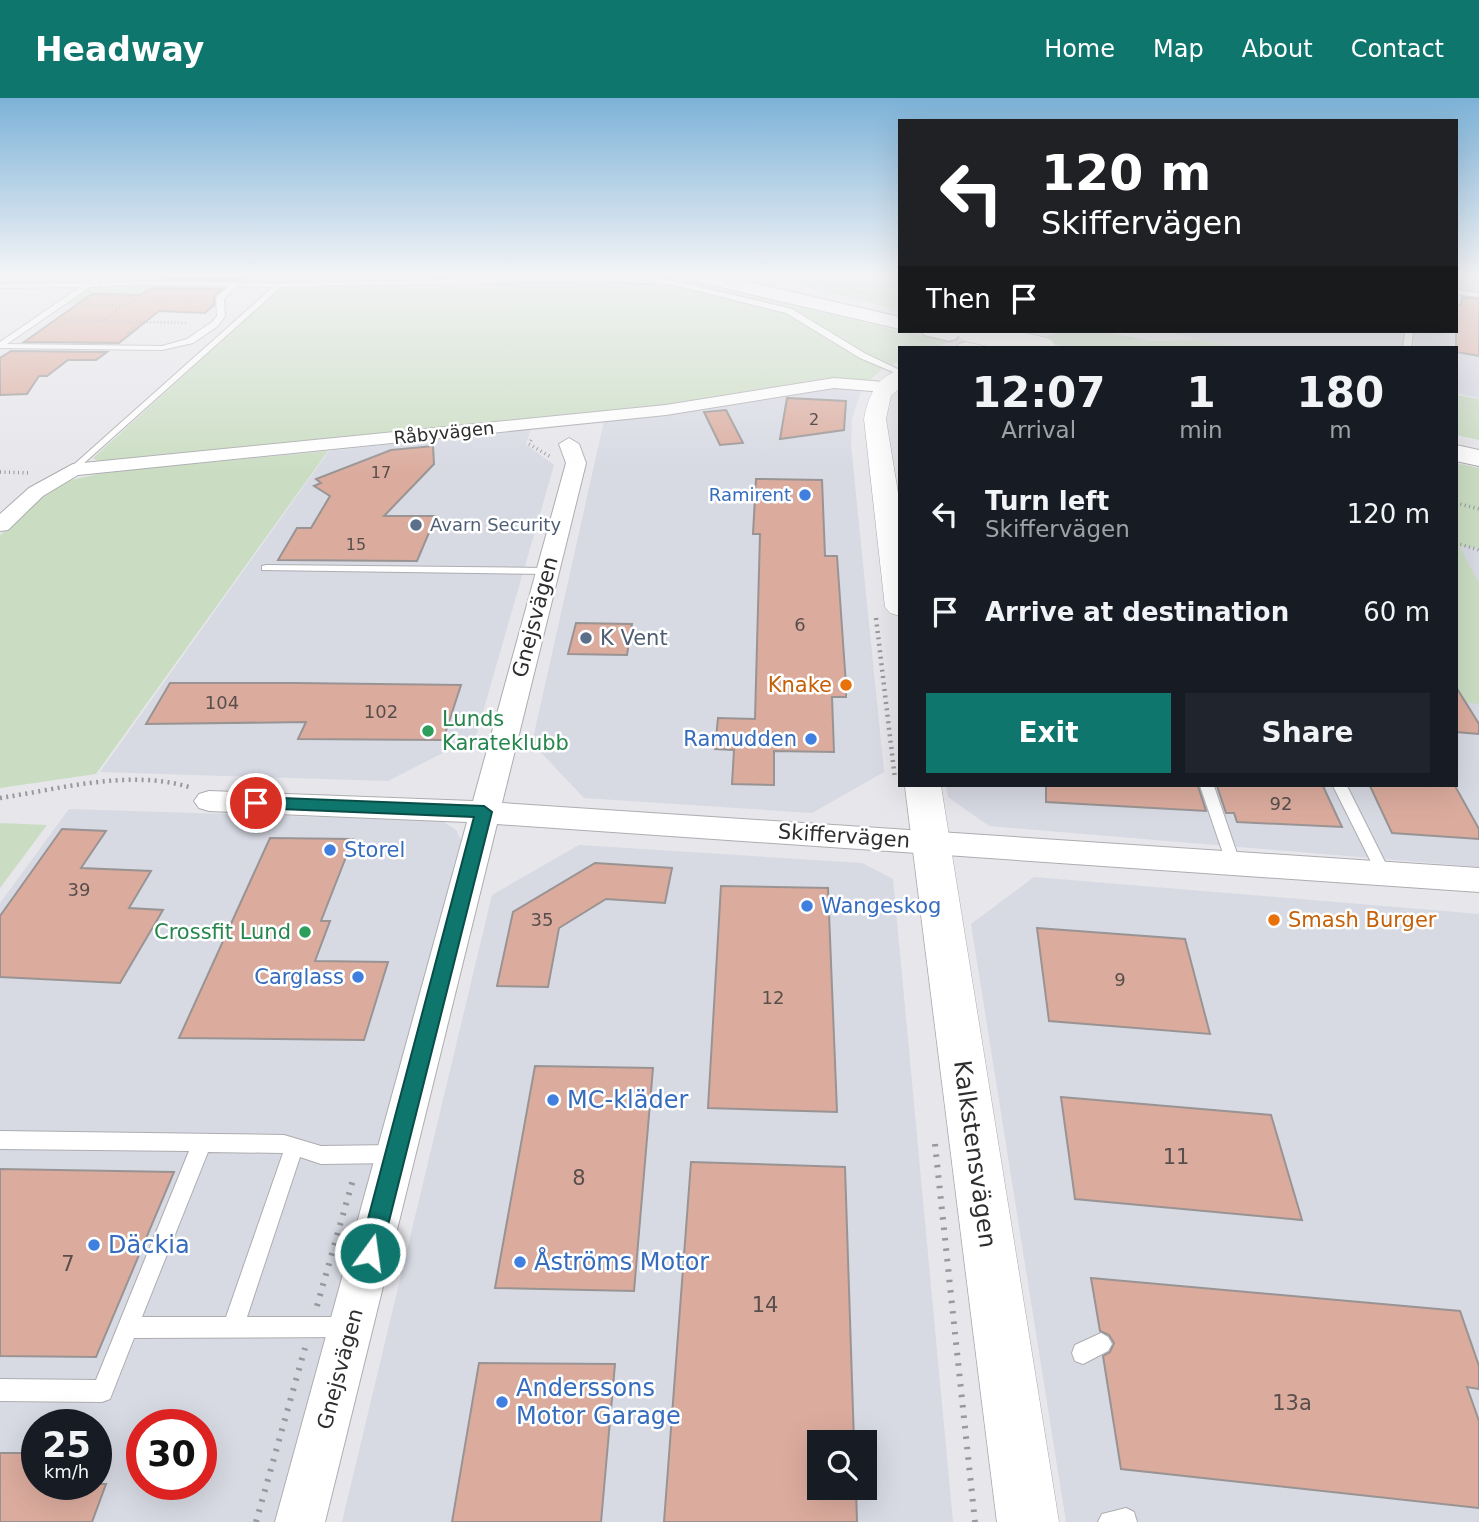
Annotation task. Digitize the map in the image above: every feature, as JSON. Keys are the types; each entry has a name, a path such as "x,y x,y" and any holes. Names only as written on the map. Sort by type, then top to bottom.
{"highway":[{"path":"976,339 999,346"},
{"path":"993,339 1032,346"},
{"path":"1458,443 1479,448"},
{"path":"1458,453 1479,458"}],"street":[{"path":"973,346 995,339"},
{"name":"Råbyvägen","path":"0,525 36,492 73,470 689,407 834,383 895,379"},
{"path":"895,379 879,399 875,419 895,543 898,581"},
{"name":"Gnejsvägen","path":"300,1522 576,463 569,444"},
{"name":"Kalkstensvägen","path":"923,787 1028,1522"},
{"name":"Skiffervägen","path":"209,801 484,812 1479,880"}],"lane":[{"path":"0,345 162,348 192,339"},
{"path":"73,470 218,339"},
{"path":"836,339 895,379"},
{"path":"266,568 547,571"},
{"path":"1207,787 1234,864"},
{"path":"1340,787 1384,874"},
{"path":"0,1140 284,1144 321,1155 395,1154"},
{"path":"0,1390 102,1391 202,1143"},
{"path":"233,1327 294,1147"},
{"path":"128,1328 352,1327"}],"path":[{"path":"1458,504 1479,509"},
{"path":"1458,544 1479,550"},
{"path":"0,798 107,782 141,781 186,785 209,801"}],"shaded area":[{"path":"1201,339 1479,339 1479,398 1458,393 1458,346 1232,346"},
{"path":"824,387 862,388 852,419 851,445 884,772 812,813 584,798 532,743 604,421 687,412"},
{"path":"531,429 526,444 554,465 476,736 388,781 100,772 329,451"},
{"path":"1458,521 1479,526 1479,867 989,826 948,797 946,787 1458,787"},
{"path":"69,809 442,821 456,830 462,842 274,1522 0,1522 0,903"},
{"path":"579,845 862,863 893,879 953,1522 342,1522 492,895"},
{"path":"1034,877 1479,914 1479,1522 1066,1522 971,924"}],"green space":[{"path":"224,339 953,341 938,346 898,346 898,362 881,370 869,381 826,378 700,402 103,464 93,458"},
{"path":"1036,340 1204,340 1232,346 1063,346"},
{"path":"1458,395 1479,399 1479,440 1458,435"},
{"path":"328,451 96,774 0,788 0,535 52,489 67,481 107,472"},
{"path":"1458,463 1479,468 1479,548 1459,546 1479,583 1479,704 1458,701"},
{"path":"0,823 47,825 0,888"}],"building":[{"path":"28,339 123,339 119,343 24,342"},
{"path":"1456,339 1479,339 1479,356 1458,352"},
{"path":"11,351 107,352 96,360 68,360 47,376 39,376 27,394 0,395 0,358"},
{"path":"787,398 846,401 844,430 780,439"},
{"path":"726,410 743,443 720,445 704,412"},
{"path":"433,446 434,464 384,516 436,516 417,561 278,560 297,528 311,528 330,496 314,486 321,483 316,479 391,450"},
{"path":"756,479 822,480 825,556 837,556 846,685 846,697 832,697 834,752 774,751 774,785 732,784 734,750 715,749 718,718 755,719 760,534 753,534"},
{"path":"576,623 632,624 627,655 568,654"},
{"path":"170,683 461,685 443,740 298,739 306,722 146,724"},
{"path":"1458,690 1479,724 1479,734 1458,732"},
{"path":"1046,787 1198,787 1206,811 1046,802"},
{"path":"1217,787 1323,787 1342,827 1237,822 1234,813 1226,813"},
{"path":"1370,787 1456,787 1479,829 1479,839 1392,833"},
{"path":"62,829 106,831 81,868 151,871 129,908 163,910 120,983 0,977 0,916"},
{"path":"270,838 353,839 321,921 330,921 315,961 388,962 364,1040 179,1038"},
{"path":"595,863 672,868 665,903 606,899 559,928 548,987 497,986 513,912"},
{"path":"721,886 828,888 837,1112 708,1108"},
{"path":"1037,928 1185,939 1210,1034 1049,1021"},
{"path":"535,1066 653,1068 634,1291 495,1288"},
{"path":"1061,1097 1271,1115 1302,1220 1075,1199"},
{"path":"691,1162 845,1167 854,1430 807,1430 807,1500 856,1500 857,1522 664,1522"},
{"path":"0,1169 174,1172 96,1357 0,1356"},
{"path":"1091,1278 1460,1311 1479,1366 1479,1389 1467,1387 1479,1421 1479,1508 1121,1469 1103,1356 1110,1352 1114,1343 1109,1335 1100,1331"},
{"path":"479,1363 615,1364 601,1522 452,1522"},
{"path":"0,1453 21,1453 21,1500 100,1500 92,1522 0,1522"}],"place":[{"name":"Ramirent","path":"805,495"},
{"name":"Avarn Security","path":"416,525"},
{"name":"K Vent","path":"586,638"},
{"name":"Knake","path":"846,685"},
{"name":"Lunds Karateklubb","path":"428,731"},
{"name":"Ramudden","path":"811,739"},
{"name":"Storel","path":"330,850"},
{"name":"Wangeskog","path":"807,906"},
{"name":"Smash Burger","path":"1274,920"},
{"name":"Crossfit Lund","path":"305,932"},
{"name":"Carglass","path":"358,977"},
{"name":"MC-kläder","path":"553,1100"},
{"name":"Däckia","path":"94,1245"},
{"name":"Åströms Motor","path":"520,1262"},
{"name":"Anderssons Motor Garage","path":"502,1402"}],"route":[{"path":"256,803 484,812 370,1253"}]}
